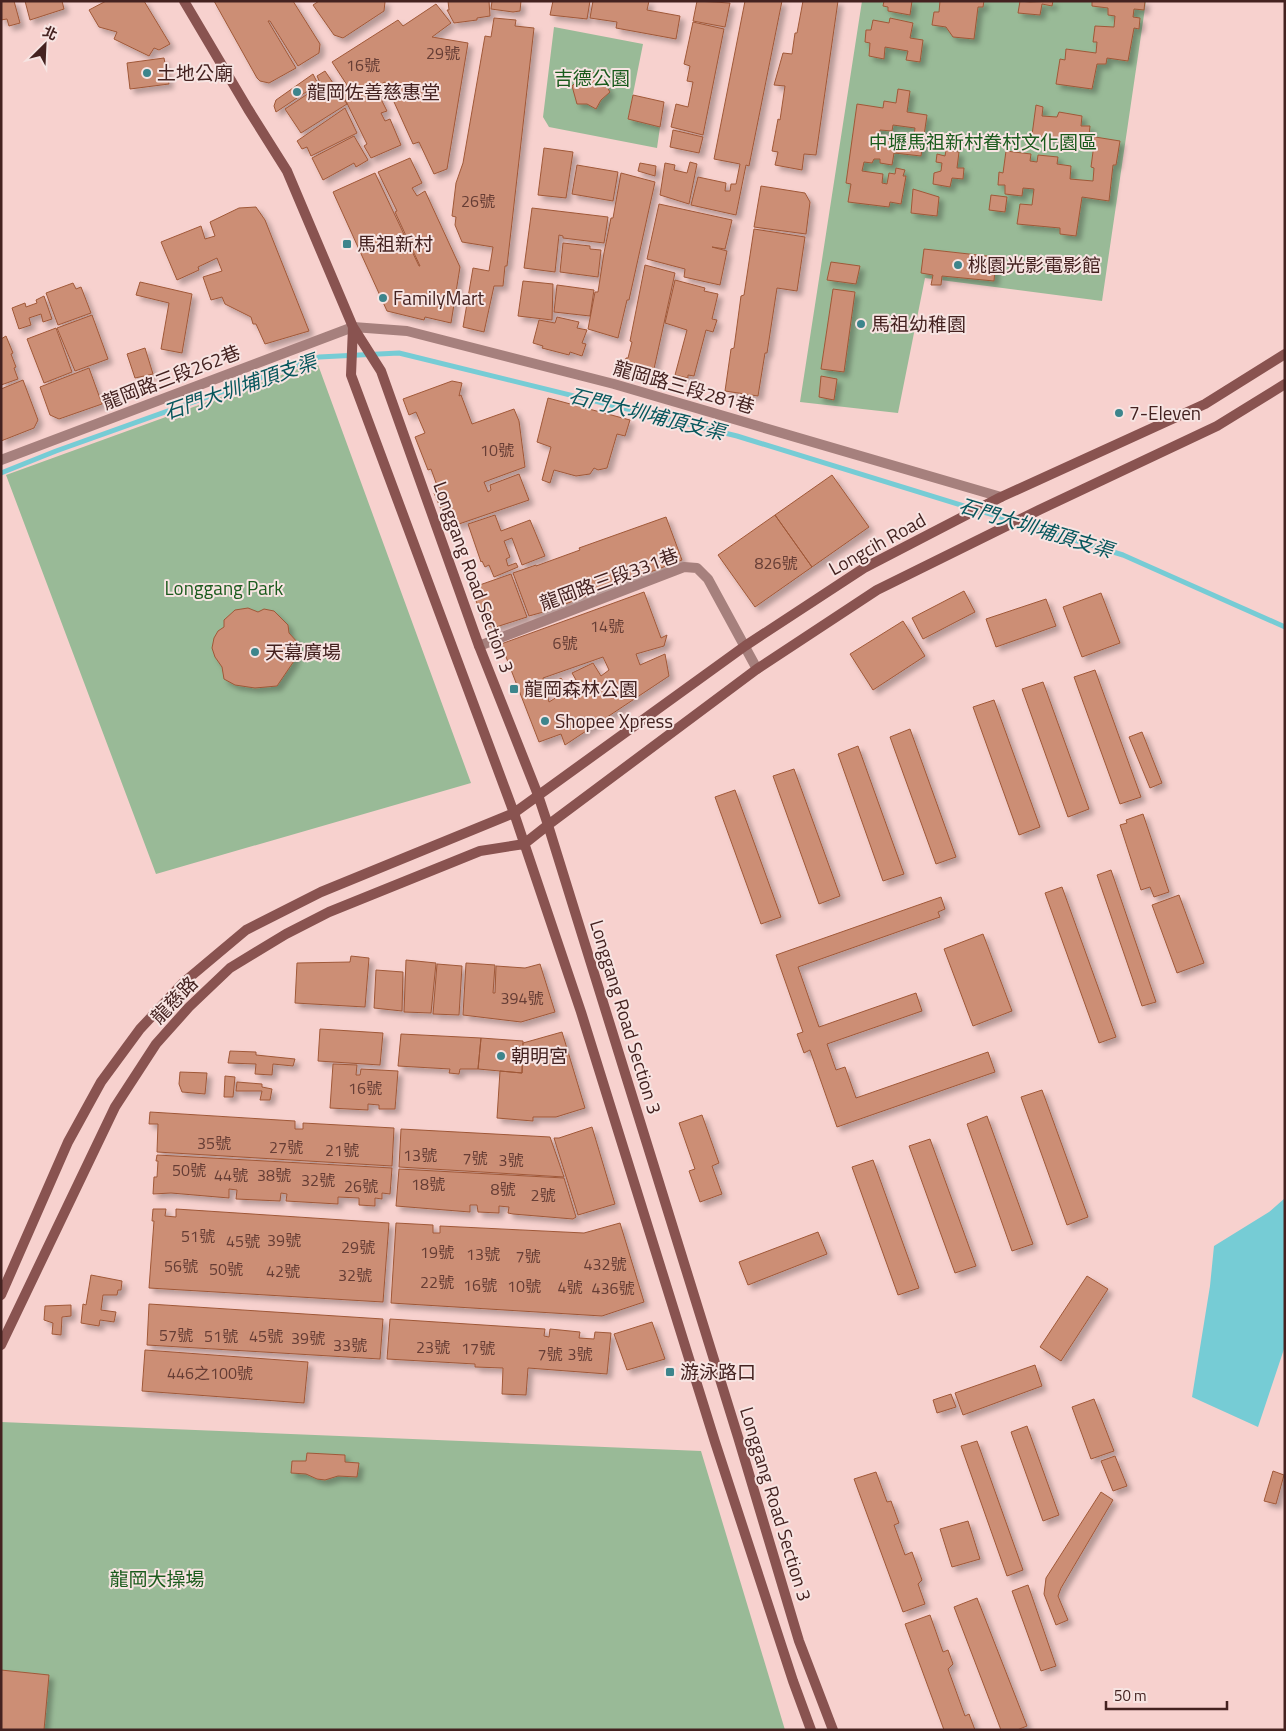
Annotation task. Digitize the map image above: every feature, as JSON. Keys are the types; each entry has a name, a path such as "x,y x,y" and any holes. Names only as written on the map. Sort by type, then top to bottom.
{"main road":[{"name":"Longgang Road Section 3","path":"184,1 287,171 353,327 381,371 479,646 548,824 738,1437 799,1641 833,1730"},
{"name":"Longgang Road Section 3","path":"353,327 351,375 514,813 581,1012 715,1442 793,1681 811,1730"},
{"name":"Longcih Road","path":"514,813 745,646 864,568 1001,498 1205,404 1285,354"},
{"path":"524,844 548,824 757,669 877,590 1039,510 1218,426 1285,384"},
{"name":"龍慈路","path":"1,1295 68,1142 102,1082 140,1028 184,982 246,930 321,892 514,813"},
{"name":"龍慈路","path":"1,1344 115,1107 156,1044 189,1007 216,981 230,968 278,938 330,912 480,851 524,844"}],"street":[{"name":"龍岡路三段262巷","path":"1,460 353,327"},
{"name":"龍岡路三段281巷","path":"353,327 407,331 614,384 1001,498"},
{"name":"龍岡路三段331巷","path":"479,646 684,567 697,568 708,579 757,669"}],"green space":[{"name":"中壢馬祖新村眷村文化園區","path":"862,1 1146,1 1102,301 925,278 898,413 800,402"},
{"name":"吉德公園","path":"554,27 643,44 628,119 660,127 657,148 549,127 543,117"},
{"name":"Longgang Park","path":"317,362 471,783 156,874 6,475"},
{"name":"龍岡大操場","path":"1,1422 701,1451 785,1730 1,1730"}],"water":[{"path":"1285,1198 1285,1346 1258,1427 1192,1397 1210,1286 1214,1246 1269,1212"}],"building":[{"path":"1,1 14,1 20,23 9,26 7,19 1,20"},
{"path":"25,1 62,1 64,9 30,20"},
{"path":"106,1 144,1 170,44 159,50 154,48 149,56 114,39 117,32 99,27 89,10"},
{"path":"214,1 293,1 320,44 319,53 298,66 270,21 268,21 296,68 269,83 260,81"},
{"path":"319,1 385,2 384,11 343,38 334,35 313,5"},
{"path":"448,1 489,1 490,16 454,23 447,10 449,10"},
{"path":"492,1 521,1 520,11 491,9"},
{"path":"553,1 590,1 587,19 550,15"},
{"path":"593,1 649,1 647,10 680,16 676,39 616,28 617,22 590,18"},
{"path":"697,1 730,3 725,27 693,21"},
{"path":"745,1 782,1 749,166 746,165 736,215 691,205 698,177 726,183 725,191 730,191 731,184 736,184 740,164 714,159"},
{"path":"803,1 838,1 816,155 804,154 802,170 775,165 778,152 772,151 778,119 780,120 785,86 774,85 783,53 792,54"},
{"path":"884,1 912,1 910,15 888,11 888,7 883,6"},
{"path":"940,1 984,1 983,7 978,7 974,39 953,37 946,27 932,25 934,12 939,12"},
{"path":"1020,1 1053,1 1052,6 1042,4 1040,15 1018,13"},
{"path":"1092,1 1145,1 1144,10 1134,9 1133,17 1140,18 1139,29 1134,28 1128,61 1107,58 1106,64 1097,64 1092,89 1056,84 1060,59 1065,60 1066,49 1096,53 1097,42 1093,42 1095,26 1114,27 1115,16 1108,15 1108,8 1092,6"},
{"path":"436,4 451,23 432,37 468,43 447,169 434,174 419,142 413,144 385,82 375,87 387,111 381,113 385,121 390,119 401,145 371,158 364,146 367,144 341,91 347,85 332,62 398,20 403,26"},
{"path":"494,18 516,20 515,26 534,28 507,266 505,266 503,286 494,286 484,332 463,327 473,268 489,271 493,247 462,242 455,225 456,217 452,216 456,183 463,163 485,36 491,37"},
{"path":"890,18 913,23 910,38 923,40 920,62 906,60 908,51 885,47 884,59 869,56 870,43 865,42 866,30 871,30 873,20 889,23"},
{"path":"693,22 724,29 703,135 671,127 676,104 688,107 693,82 687,81 690,66 684,64"},
{"name":"土地公廟","path":"164,58 169,84 130,89 127,63"},
{"path":"585,70 603,74 605,84 610,92 601,100 596,109 587,104 577,104 572,86"},
{"path":"325,71 347,104 301,133 285,109 321,85 317,76"},
{"name":"龍岡佐善慈惠堂","path":"313,74 318,84 276,112 274,106 276,100"},
{"path":"898,89 910,91 907,112 927,115 921,156 894,153 892,165 880,163 880,159 874,159 872,163 864,162 862,171 883,174 882,183 887,184 889,173 895,174 896,168 905,170 903,176 906,176 901,204 890,202 889,207 848,202 851,184 846,183 857,104 883,108 884,101 896,103","holes":["893,125 915,128 913,142 878,136 880,130 892,131"]},
{"path":"633,95 664,102 660,127 628,119"},
{"path":"1036,105 1043,107 1042,116 1057,117 1059,112 1082,116 1081,126 1090,126 1089,136 1120,141 1116,165 1113,165 1109,201 1082,197 1076,236 1060,234 1060,228 1017,224 1020,204 1032,205 1034,189 1023,188 1022,196 1005,194 1005,185 998,185 999,172 1003,173 1006,151 1031,154 1030,161 1037,162 1038,155 1058,157 1057,164 1071,166 1070,179 1093,181 1094,168 1091,167 1094,144 1032,135"},
{"path":"345,108 357,133 311,156 307,147 302,149 297,141"},
{"path":"673,130 703,137 699,153 670,147"},
{"path":"354,136 368,160 356,167 354,163 323,180 312,158"},
{"path":"544,148 573,152 566,198 538,195"},
{"path":"946,150 959,152 957,168 964,168 963,179 952,178 950,187 933,184 934,173 941,171 942,163 936,162 937,154 945,156"},
{"path":"410,158 422,183 412,188 417,196 425,191 460,267 451,323 425,317 424,320 387,311 333,192 375,173 420,266 378,172"},
{"path":"690,162 697,164 689,204 660,195 665,163 675,165 674,170 687,173"},
{"path":"640,163 656,166 655,176 638,171"},
{"path":"577,165 618,172 613,201 572,194"},
{"path":"621,173 655,182 629,300 627,300 618,338 588,329 595,292 598,292 604,253 611,218 613,218"},
{"path":"761,186 805,193 810,202 806,234 754,227"},
{"path":"913,189 939,197 937,216 911,213"},
{"path":"991,195 1007,197 1005,212 989,210"},
{"path":"659,204 732,220 725,249 712,247 727,251 720,285 684,277 685,269 647,259"},
{"path":"256,207 265,220 309,331 265,344 251,317 225,304 222,297 211,300 203,277 222,271 217,258 198,267 199,270 177,280 161,242 201,226 205,239 215,236 210,222 239,208"},
{"path":"532,208 608,217 604,243 563,238 563,236 559,235 555,272 524,268"},
{"path":"754,229 805,237 797,291 777,288 758,396 725,391 731,349 734,348 741,296 744,295"},
{"path":"563,243 590,246 590,249 601,250 598,277 560,272"},
{"name":"桃園光影電影館","path":"924,249 996,257 994,281 942,276 941,285 931,285 933,275 921,273"},
{"path":"831,262 860,266 856,284 827,280"},
{"path":"645,265 675,273 652,378 622,371 632,342 630,341"},
{"path":"675,280 705,288 704,291 718,294 712,319 717,320 713,332 706,330 694,376 688,375 688,378 675,375 687,330 665,323"},
{"path":"523,281 553,284 552,320 518,316"},
{"path":"140,282 192,294 182,353 161,349 169,303 136,295"},
{"path":"73,283 76,289 81,287 91,313 58,325 46,293"},
{"path":"557,285 594,290 590,316 554,312"},
{"path":"833,289 855,292 844,372 821,369"},
{"path":"44,296 52,319 43,322 41,314 29,318 31,325 19,329 12,308 25,303 26,307 37,303 36,300"},
{"path":"92,315 108,359 75,371 57,328"},
{"path":"557,317 579,322 577,328 587,330 582,343 586,344 582,356 570,352 569,355 542,348 543,346 533,343 539,320 555,323"},
{"path":"56,328 72,372 44,383 27,339"},
{"path":"6,336 13,353 11,354 18,379 1,385 1,339"},
{"path":"145,348 153,374 135,378 127,354"},
{"path":"89,368 102,404 59,419 50,415 40,387"},
{"path":"821,376 837,379 834,400 819,397"},
{"path":"23,380 38,420 34,428 1,441 1,389"},
{"path":"452,381 462,383 459,396 461,395 472,424 514,409 519,421 525,467 484,482 488,492 491,490 490,485 519,474 529,500 456,525 450,512 443,514 434,493 439,491 431,469 428,470 415,437 425,433 416,412 409,415 403,399"},
{"path":"548,398 630,420 625,436 617,434 607,468 598,470 594,468 590,474 576,476 554,470 550,483 542,480 551,447 537,442"},
{"path":"832,475 869,527 812,567 775,515"},
{"path":"495,515 501,531 530,520 545,556 522,565 512,538 504,541 510,557 506,559 508,566 516,563 518,567 494,577 489,565 485,567 481,562 468,524"},
{"path":"775,515 812,567 755,607 718,555"},
{"path":"666,517 682,560 529,616 513,573"},
{"path":"511,574 527,617 493,628 485,624 471,588"},
{"path":"964,591 975,612 923,639 912,618"},
{"path":"644,592 661,638 667,635 664,646 636,654 640,665 665,654 669,676 565,745 561,734 539,742 501,644","holes":["603,657 609,670 601,676 593,663 572,673 576,680 566,687 561,678 551,685 557,697 549,702 543,678"]},
{"path":"1101,593 1120,643 1082,657 1063,607"},
{"path":"1046,599 1056,626 996,647 986,619"},
{"name":"天幕廣場","path":"248,608 258,612 264,609 274,611 288,625 289,633 299,644 294,661 277,686 255,688 235,685 224,679 222,667 215,657 212,648 214,638 218,631 224,627 224,620 235,610"},
{"path":"903,621 925,656 873,690 850,654"},
{"path":"1095,670 1141,797 1120,804 1074,677"},
{"path":"1043,682 1089,809 1068,817 1022,689"},
{"path":"994,700 1040,827 1019,835 973,707"},
{"path":"910,729 956,857 936,864 890,737"},
{"path":"1142,732 1162,783 1150,788 1129,737"},
{"path":"858,746 904,874 883,881 838,754"},
{"path":"794,769 840,896 819,904 773,776"},
{"path":"735,790 781,917 761,924 715,797"},
{"path":"1143,814 1169,892 1154,897 1150,887 1141,890 1120,825 1127,823 1126,820"},
{"path":"1111,870 1156,1002 1142,1006 1097,875"},
{"path":"1062,887 1116,1037 1099,1043 1045,893"},
{"path":"1179,895 1204,963 1177,973 1152,905"},
{"path":"941,897 945,909 938,912 940,917 798,967 819,1027 916,993 922,1011 827,1044 836,1070 845,1067 856,1098 988,1052 995,1072 837,1127 810,1050 804,1053 797,1034 803,1032 776,955"},
{"path":"983,934 1012,1011 973,1026 944,949"},
{"path":"351,956 369,958 365,1007 295,1003 297,963 350,962"},
{"path":"406,960 436,963 431,1013 404,1012"},
{"path":"466,963 495,965 493,993 495,993 496,966 525,968 540,964 555,1012 521,1022 463,1015"},
{"path":"437,964 462,966 459,1015 433,1014"},
{"path":"376,970 403,972 402,1011 374,1008"},
{"path":"320,1029 383,1033 380,1065 318,1061"},
{"path":"562,1032 585,1108 556,1117 533,1117 533,1121 497,1118 500,1071 522,1073 523,1043"},
{"path":"401,1034 481,1038 478,1069 460,1069 459,1074 449,1073 450,1069 398,1066"},
{"name":"朝明宮","path":"481,1038 523,1041 522,1073 478,1069"},
{"path":"230,1051 256,1052 256,1055 295,1059 293,1066 273,1064 272,1075 255,1074 256,1064 228,1063"},
{"path":"333,1064 357,1065 356,1075 360,1075 361,1069 398,1071 395,1109 379,1109 379,1105 368,1104 368,1110 330,1108"},
{"path":"180,1072 207,1073 205,1094 182,1092 179,1084"},
{"path":"225,1076 235,1077 233,1097 224,1097"},
{"path":"237,1082 262,1084 262,1087 272,1089 270,1100 260,1100 262,1091 236,1091"},
{"path":"1042,1090 1088,1217 1067,1225 1021,1097"},
{"path":"150,1112 295,1121 295,1129 303,1129 303,1123 394,1128 392,1166 157,1152 158,1124 149,1124"},
{"path":"702,1115 719,1163 712,1166 722,1194 700,1202 689,1171 695,1169 679,1123"},
{"path":"987,1116 1033,1244 1012,1251 967,1124"},
{"path":"592,1127 615,1204 578,1215 554,1138"},
{"path":"401,1129 550,1137 564,1177 399,1167"},
{"path":"930,1139 976,1266 955,1273 909,1146"},
{"path":"157,1155 392,1168 390,1194 382,1193 382,1199 375,1198 375,1206 359,1205 359,1198 338,1197 338,1204 286,1201 287,1194 281,1193 280,1201 236,1199 237,1190 229,1189 229,1198 171,1193 153,1194 154,1177 157,1177"},
{"path":"873,1160 919,1288 898,1295 852,1167"},
{"path":"399,1169 564,1178 576,1217 573,1219 513,1214 508,1213 509,1207 499,1206 499,1213 478,1212 477,1205 470,1205 470,1212 396,1206"},
{"path":"153,1209 166,1209 165,1216 176,1217 176,1209 389,1223 383,1302 149,1288 154,1221 152,1221"},
{"path":"396,1223 433,1225 433,1233 440,1233 440,1226 584,1233 620,1223 644,1302 602,1316 391,1303"},
{"path":"818,1232 827,1254 748,1285 739,1262"},
{"path":"91,1275 122,1281 121,1290 118,1290 117,1295 103,1295 101,1310 116,1312 114,1322 100,1320 99,1326 81,1323 83,1304 86,1305"},
{"path":"1087,1276 1108,1289 1061,1361 1040,1347"},
{"path":"149,1304 383,1319 380,1359 147,1345"},
{"path":"71,1305 71,1316 62,1317 61,1335 52,1334 53,1323 44,1320 45,1306"},
{"path":"390,1319 545,1329 544,1336 549,1337 550,1329 580,1332 579,1338 594,1339 595,1332 611,1333 607,1374 528,1368 526,1395 502,1394 503,1368 475,1367 475,1364 387,1359"},
{"path":"652,1322 665,1359 627,1370 614,1334"},
{"path":"145,1350 308,1362 304,1403 142,1391"},
{"path":"1035,1365 1042,1386 963,1415 955,1393"},
{"path":"951,1394 956,1407 937,1413 933,1400"},
{"path":"1094,1399 1114,1451 1091,1459 1072,1407"},
{"path":"1027,1426 1059,1515 1043,1521 1011,1432"},
{"path":"977,1441 1023,1570 1007,1576 961,1446"},
{"path":"307,1453 345,1455 345,1462 359,1463 357,1477 338,1476 325,1480 306,1474 291,1473 292,1461 306,1461"},
{"path":"1115,1456 1127,1486 1113,1491 1101,1461"},
{"path":"1273,1471 1284,1475 1276,1504 1264,1501"},
{"path":"876,1472 887,1502 891,1501 899,1523 894,1525 905,1555 912,1552 922,1580 918,1584 925,1604 903,1612 854,1479"},
{"path":"1101,1492 1113,1500 1061,1588 1058,1596 1068,1620 1056,1625 1044,1594 1046,1578"},
{"path":"968,1521 980,1559 952,1567 940,1529"},
{"path":"1028,1585 1056,1666 1041,1671 1012,1591"},
{"path":"977,1598 1027,1726 1017,1730 1001,1730 954,1607"},
{"path":"930,1615 943,1652 948,1650 953,1664 948,1669 965,1716 969,1714 975,1730 944,1730 905,1624"},
{"path":"1,1670 49,1675 44,1730 1,1730"}],"waterway":[{"name":"石門大圳埔頂支渠","path":"1,473 56,451 319,357 399,353 737,436 1123,555 1285,627"}],"place":[{"name":"土地公廟","path":"147,73"},
{"name":"龍岡佐善慈惠堂","path":"297,92"},
{"name":"馬祖新村","path":"347,244"},
{"name":"桃園光影電影館","path":"958,265"},
{"name":"FamilyMart","path":"383,298"},
{"name":"馬祖幼稚園","path":"861,324"},
{"name":"7-Eleven","path":"1119,413"},
{"name":"天幕廣場","path":"255,652"},
{"name":"龍岡森林公園","path":"514,689"},
{"name":"Shopee Xpress","path":"545,721"},
{"name":"朝明宮","path":"501,1056"},
{"name":"游泳路口","path":"670,1372"}]}
